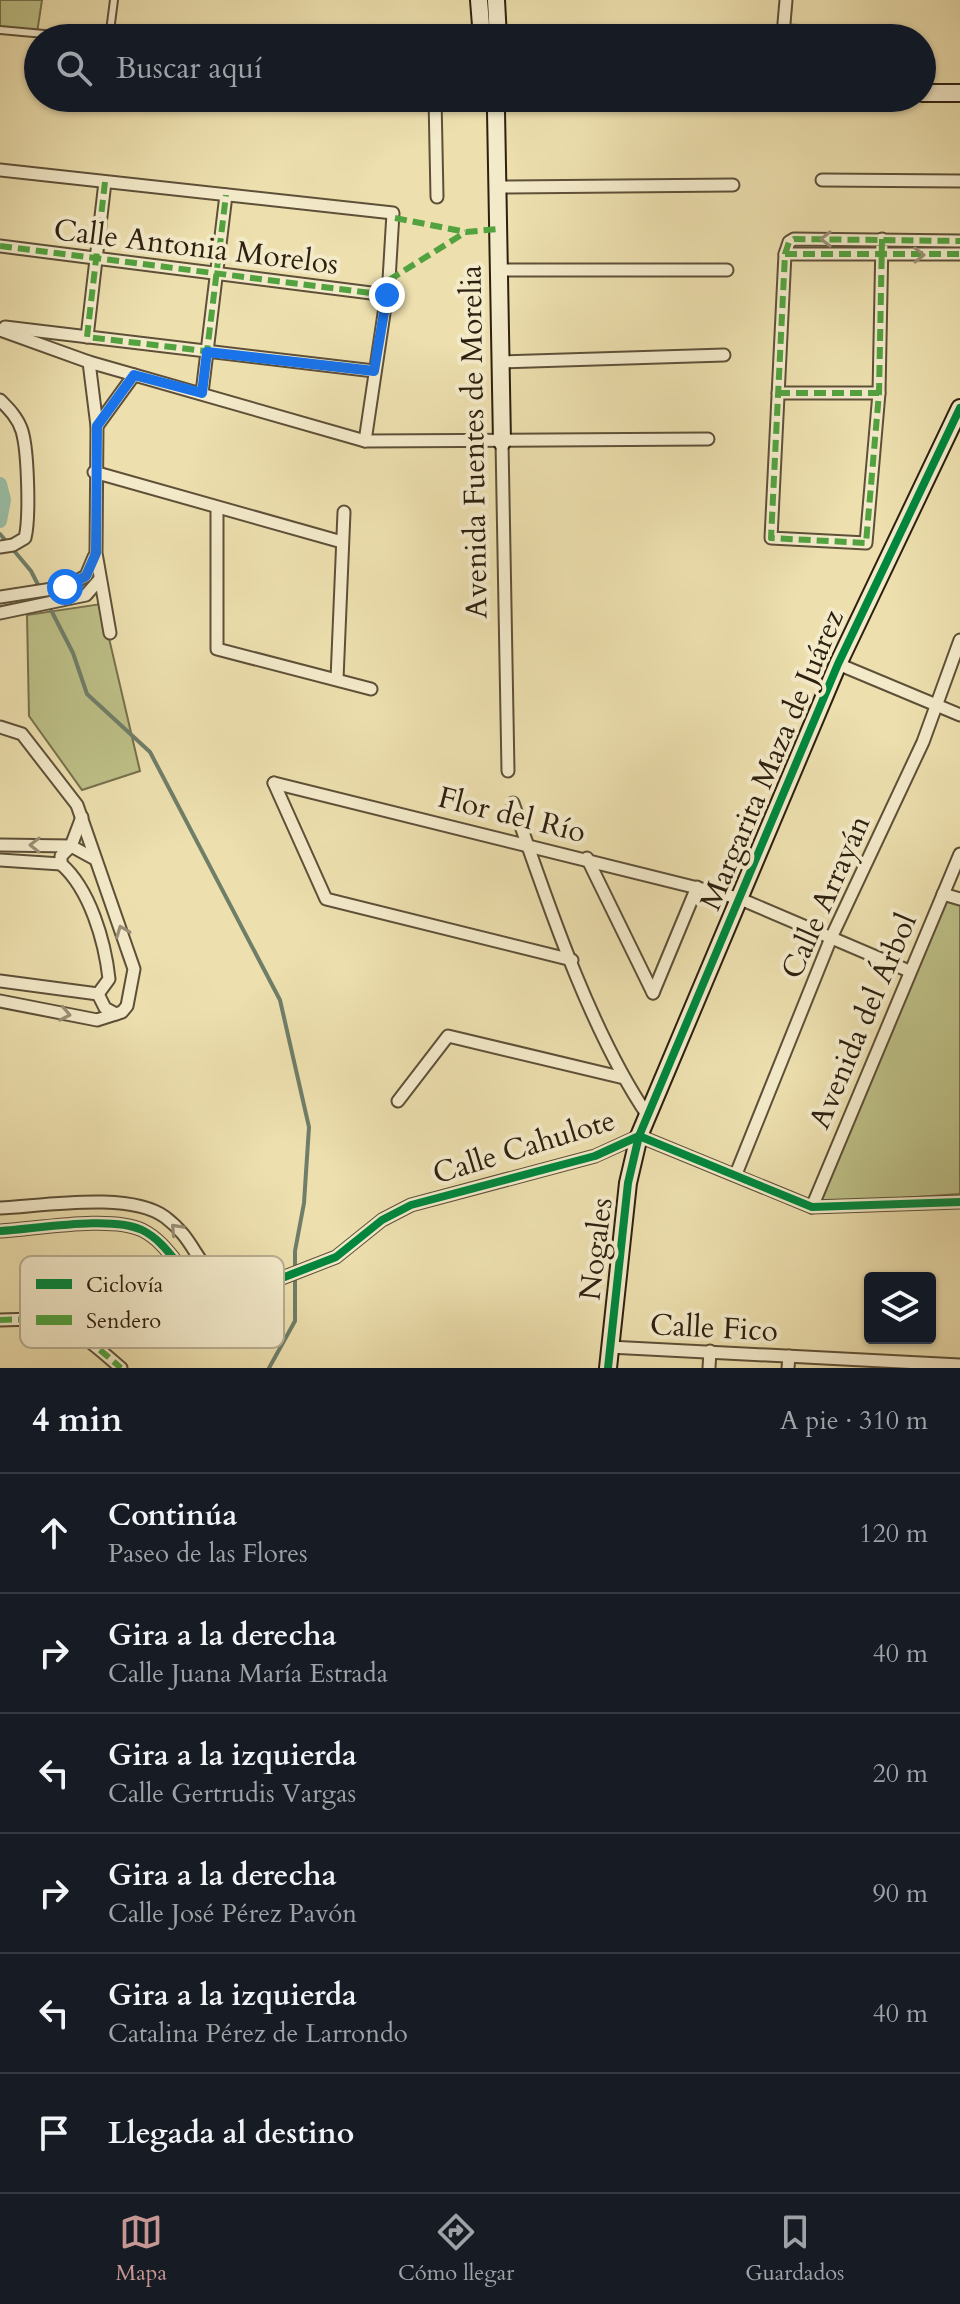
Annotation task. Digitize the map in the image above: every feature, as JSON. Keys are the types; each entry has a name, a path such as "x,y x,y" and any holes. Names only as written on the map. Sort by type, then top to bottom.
{"street":[{"path":"479,0 481,24"},
{"path":"496,0 497,24"},
{"path":"783,24 786,0"},
{"path":"936,93 960,93"},
{"path":"436,112 437,197"},
{"name":"Avenida Fuentes de Morelia","path":"494,112 508,771"},
{"path":"0,170 393,213 387,295 365,441"},
{"path":"822,180 960,181"},
{"path":"87,337 105,182"},
{"path":"498,187 733,185"},
{"path":"202,393 226,195"},
{"path":"882,239 879,393 866,543 771,538 785,254 789,242 794,239 882,239 960,241"},
{"name":"Calle Antonia Morelos","path":"0,246 387,295"},
{"path":"785,254 960,254"},
{"path":"499,270 727,270"},
{"path":"0,328 374,371"},
{"path":"0,328 89,362 365,441 708,439"},
{"path":"501,362 724,355"},
{"path":"89,362 97,426 94,472 96,553 110,633"},
{"path":"97,426 134,375"},
{"path":"778,393 879,393"},
{"path":"0,400 13,414 22,432 29,523 25,538 4,547"},
{"name":"Margarita Maza de Juárez","path":"639,1136 838,664 960,408"},
{"path":"94,472 342,542"},
{"path":"217,508 217,649 371,689"},
{"path":"337,679 344,512"},
{"path":"0,597 65,587 86,576 96,553"},
{"path":"0,613 86,595 99,580"},
{"path":"41,591 45,606"},
{"name":"Calle Arrayán","path":"736,1174 831,938 923,742 960,640"},
{"path":"838,664 960,715"},
{"path":"0,727 22,734 82,816 84,868 79,882 107,959 109,979 98,994"},
{"name":"Flor del Río","path":"572,960 326,899 274,783 587,858 738,898 909,971"},
{"path":"513,803 572,960 624,1078 648,1116"},
{"path":"61,864 61,856 71,846 82,816"},
{"path":"0,845 71,846"},
{"path":"0,1001 97,1020 116,1014 127,1006 134,969 128,949 71,846"},
{"name":"Avenida del Árbol","path":"812,1207 960,854"},
{"path":"587,858 653,993 697,887"},
{"path":"0,860 84,868"},
{"path":"943,894 960,899"},
{"path":"109,979 131,992"},
{"path":"0,981 98,994"},
{"path":"98,994 105,1008 116,1014"},
{"path":"398,1101 448,1036 624,1078"},
{"name":"Calle Cahulote","path":"284,1279 328,1261 382,1220 411,1205 595,1156 639,1136 812,1207 960,1202"},
{"name":"Nogales","path":"608,1368 628,1183 639,1136"},
{"path":"0,1208 107,1202 141,1207 162,1215 179,1230 198,1256"},
{"name":"Calle Cahulote","path":"0,1231 119,1224 141,1229 162,1243 173,1256"},
{"path":"0,1320 20,1319"},
{"name":"Calle Fico","path":"609,1347 710,1351 789,1362 951,1366"},
{"path":"98,1348 121,1368"},
{"path":"709,1368 710,1351"}],"lane":[{"path":"111,24 114,0"},
{"path":"0,30 24,32"}],"green space":[{"path":"0,0 42,0 38,24 24,24 24,31 0,28"},
{"path":"101,604 140,771 82,790 29,716 27,615"},
{"path":"946,900 960,904 960,1194 814,1204"}],"waterway":[{"path":"0,484 4,500 0,521"},
{"path":"0,534 31,571 73,653 87,694 150,752 280,1000 309,1127 304,1203 295,1251 295,1321 284,1341"},
{"path":"269,1368 280,1348"}],"marked path":[{"path":"105,182 87,337 374,371"},
{"path":"202,393 226,195"},
{"path":"395,218 466,232 498,229"},
{"path":"389,280 466,232"},
{"path":"882,239 879,393 866,543 771,538 785,254 789,242 794,239 960,241"},
{"path":"0,246 387,295"},
{"path":"785,254 960,254"},
{"path":"778,393 879,393"},
{"path":"0,1320 20,1320"},
{"path":"98,1348 121,1368"}],"cycle path":[{"path":"608,1368 628,1183 639,1136 838,664 960,408"},
{"path":"284,1277 336,1257 382,1220 411,1205 595,1156 639,1136 812,1207 960,1202"},
{"path":"0,1231 93,1223 128,1226 155,1238 172,1256"}],"route":[{"path":"65,587 86,576 96,553 94,472 97,426 134,375 202,393 207,352 374,371 387,295"}]}
